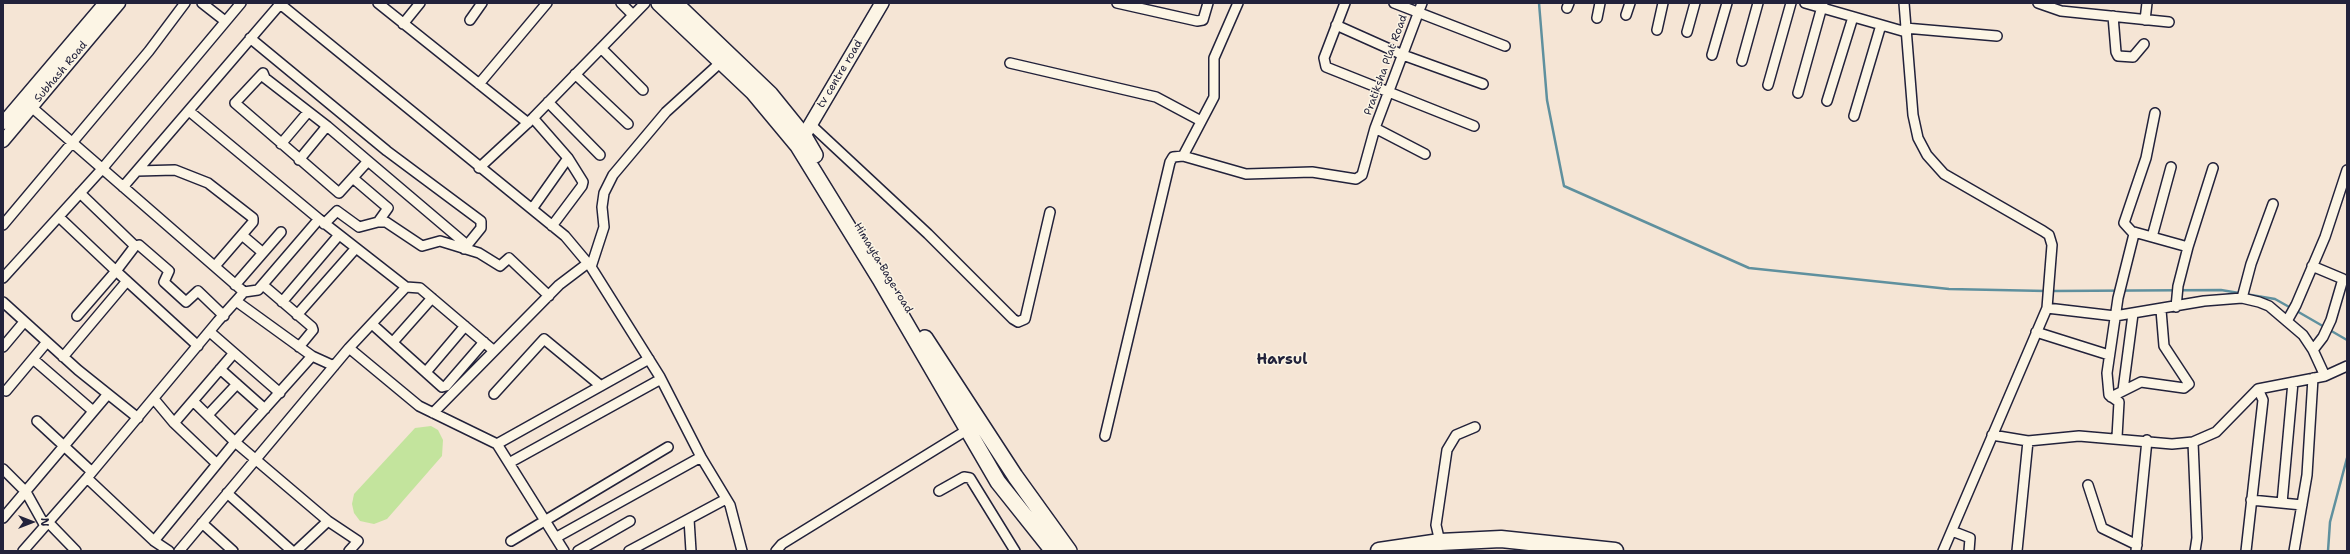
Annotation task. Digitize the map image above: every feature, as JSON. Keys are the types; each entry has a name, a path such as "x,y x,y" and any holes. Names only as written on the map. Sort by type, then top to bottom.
{"highway":[{"path":"1379,551 1501,540 1615,551"}],"main road":[{"path":"659,3 753,92 804,135 880,279 967,430 998,482 1050,551"},
{"name":"Himayta Bage road","path":"675,3 770,94 804,135 921,332 1015,476 1069,551"},
{"name":"tv centre road","path":"804,135 882,3"}],"street":[{"name":"Subhash Road","path":"3,140 27,103 105,3"},
{"name":"Subhash Road","path":"3,123 27,103 119,3"},
{"path":"3,225 149,51 185,3"},
{"path":"202,3 225,21"},
{"path":"3,278 102,169 241,3"},
{"path":"123,187 280,3 479,168 565,236 590,265 661,379 701,457 726,499 742,551"},
{"path":"378,3 479,84 530,121 568,158 583,184 552,226"},
{"path":"403,24 420,3"},
{"path":"470,20 482,3"},
{"path":"479,84 547,3"},
{"path":"621,3 633,15"},
{"path":"479,168 530,121 645,3"},
{"path":"1117,3 1157,7 1200,21 1208,3"},
{"path":"1182,156 1214,97 1214,58 1238,3"},
{"path":"1345,3 1324,58 1326,67 1474,126"},
{"path":"1394,3 1418,14 1505,46"},
{"name":"Pratiksha Plat Road","path":"1422,3 1390,92 1375,128 1425,154"},
{"path":"1596,18 1600,3"},
{"path":"1626,15 1630,3"},
{"path":"1657,30 1663,3"},
{"path":"1687,32 1694,3"},
{"path":"1712,55 1727,3"},
{"path":"1742,61 1758,3"},
{"path":"1768,85 1791,3"},
{"path":"1806,3 1822,5 1853,17 1906,30 1997,36"},
{"path":"1904,3 1913,115 1918,138 1927,155 1944,174 2049,236 2052,245 2047,308 1943,551"},
{"path":"2038,3 2113,16 2169,22"},
{"path":"2146,20 2147,3"},
{"path":"1798,93 1822,5"},
{"path":"2113,16 2116,52 2118,56 2133,57 2144,44"},
{"path":"1827,101 1853,17"},
{"path":"1336,25 1403,55 1484,84"},
{"path":"1854,116 1881,25"},
{"path":"250,38 387,151 481,221 482,228 465,247"},
{"path":"601,48 643,90"},
{"path":"433,413 493,350 548,296 590,265 604,227 602,207 604,193 613,175 666,112 722,62"},
{"path":"1010,63 1156,97 1201,121"},
{"path":"368,161 354,179 339,194 235,103 263,73 264,78 327,126 368,161 465,247"},
{"path":"575,74 628,124"},
{"path":"548,102 600,155"},
{"path":"27,103 244,292"},
{"path":"189,111 321,222 406,287 418,287 493,350"},
{"path":"281,144 308,112"},
{"path":"2155,113 2146,158 2124,221 2125,224 2134,232 2188,247"},
{"path":"299,160 327,126"},
{"path":"1105,436 1170,162 1173,158 1182,156 1246,174 1312,172 1356,179 1362,175 1375,128"},
{"path":"804,135 928,234 1013,319 1018,322 1025,318 1050,212"},
{"path":"532,209 568,158"},
{"path":"2152,237 2171,167"},
{"path":"2176,307 2178,286 2188,247 2213,168"},
{"path":"137,171 175,170 210,183 253,218 253,222 214,266"},
{"path":"2288,319 2296,305 2325,238 2347,170"},
{"path":"354,179 388,208 378,222"},
{"path":"80,193 135,246 139,245 169,271 164,282 186,302 198,291 224,316"},
{"path":"2243,296 2273,204"},
{"path":"23,551 90,475 244,292 258,290 321,222 337,211 359,227 378,222 386,222 422,246 437,241 465,247 479,253 500,266 507,258 510,258 548,296"},
{"path":"58,217 198,346"},
{"path":"235,285 262,252 281,232"},
{"path":"2117,438 2119,402 2111,396 2107,373 2118,298 2134,232"},
{"path":"242,235 262,252"},
{"path":"282,302 339,235"},
{"path":"77,316 116,271 135,246"},
{"path":"297,315 356,248"},
{"path":"2312,266 2343,278 2331,320 2323,337 2313,350"},
{"path":"63,357 127,281"},
{"path":"263,285 313,328 299,347"},
{"path":"180,551 255,459 349,348 406,287"},
{"path":"2047,308 2115,316 2243,296 2269,306 2288,319 2303,335 2313,350 2325,376"},
{"path":"392,342 432,298"},
{"path":"236,301 312,356 334,366"},
{"path":"3,302 63,357 138,418"},
{"path":"2111,396 2141,382 2184,388 2189,384 2164,346 2161,310"},
{"path":"2123,390 2133,314"},
{"path":"3,347 24,322"},
{"path":"372,324 442,387 446,386 484,342"},
{"path":"426,372 465,326"},
{"path":"210,332 280,393"},
{"path":"2036,332 2109,356"},
{"path":"494,394 544,339 601,386"},
{"path":"6,391 47,342"},
{"path":"349,348 419,406 497,444 557,537 564,551"},
{"path":"174,423 234,353"},
{"path":"154,540 235,442 312,356"},
{"path":"33,358 93,411"},
{"path":"497,444 649,360"},
{"path":"1992,435 2028,441 2079,436 2147,440 2172,444 2193,442 2216,432 2258,389 2325,376 2347,366"},
{"path":"220,369 265,409"},
{"path":"2294,551 2302,505 2313,378"},
{"path":"509,463 661,379"},
{"path":"2282,503 2293,382"},
{"path":"208,415 237,384"},
{"path":"2246,551 2263,400 2258,389"},
{"path":"3,518 108,394"},
{"path":"154,399 174,423 218,464"},
{"path":"193,401 235,442 255,459 328,520 358,540 349,551"},
{"path":"37,421 64,446 90,475 154,540 169,551"},
{"path":"1449,545 1436,525 1447,450 1456,435 1475,427"},
{"path":"776,551 782,544 967,430"},
{"path":"2088,485 2102,528 2137,548 2147,440"},
{"path":"2017,551 2028,441"},
{"path":"2193,442 2197,538 2195,551"},
{"path":"511,542 668,447"},
{"path":"557,537 701,457"},
{"path":"3,469 26,492 47,524 76,551"},
{"path":"939,491 964,477 970,478 1015,551"},
{"path":"227,493 292,551"},
{"path":"629,551 726,499"},
{"path":"2251,500 2302,505"},
{"path":"689,519 691,551"},
{"path":"296,551 328,520"},
{"path":"578,551 630,521"},
{"path":"202,523 233,551"},
{"path":"1952,531 1970,538 1969,551"}],"green space":[{"path":"431,426 438,430 443,440 442,456 387,519 374,524 360,521 354,513 352,504 354,494 415,428"}],"waterway":[{"path":"1539,3 1547,100 1564,186 1749,268 1949,289 2046,291"},
{"path":"2051,291 2221,290 2275,299 2291,308"},
{"path":"2295,310 2347,340"},
{"path":"2328,551 2330,522 2347,458"}],"district":[{"name":"Harsul","path":"1282,360"}]}
